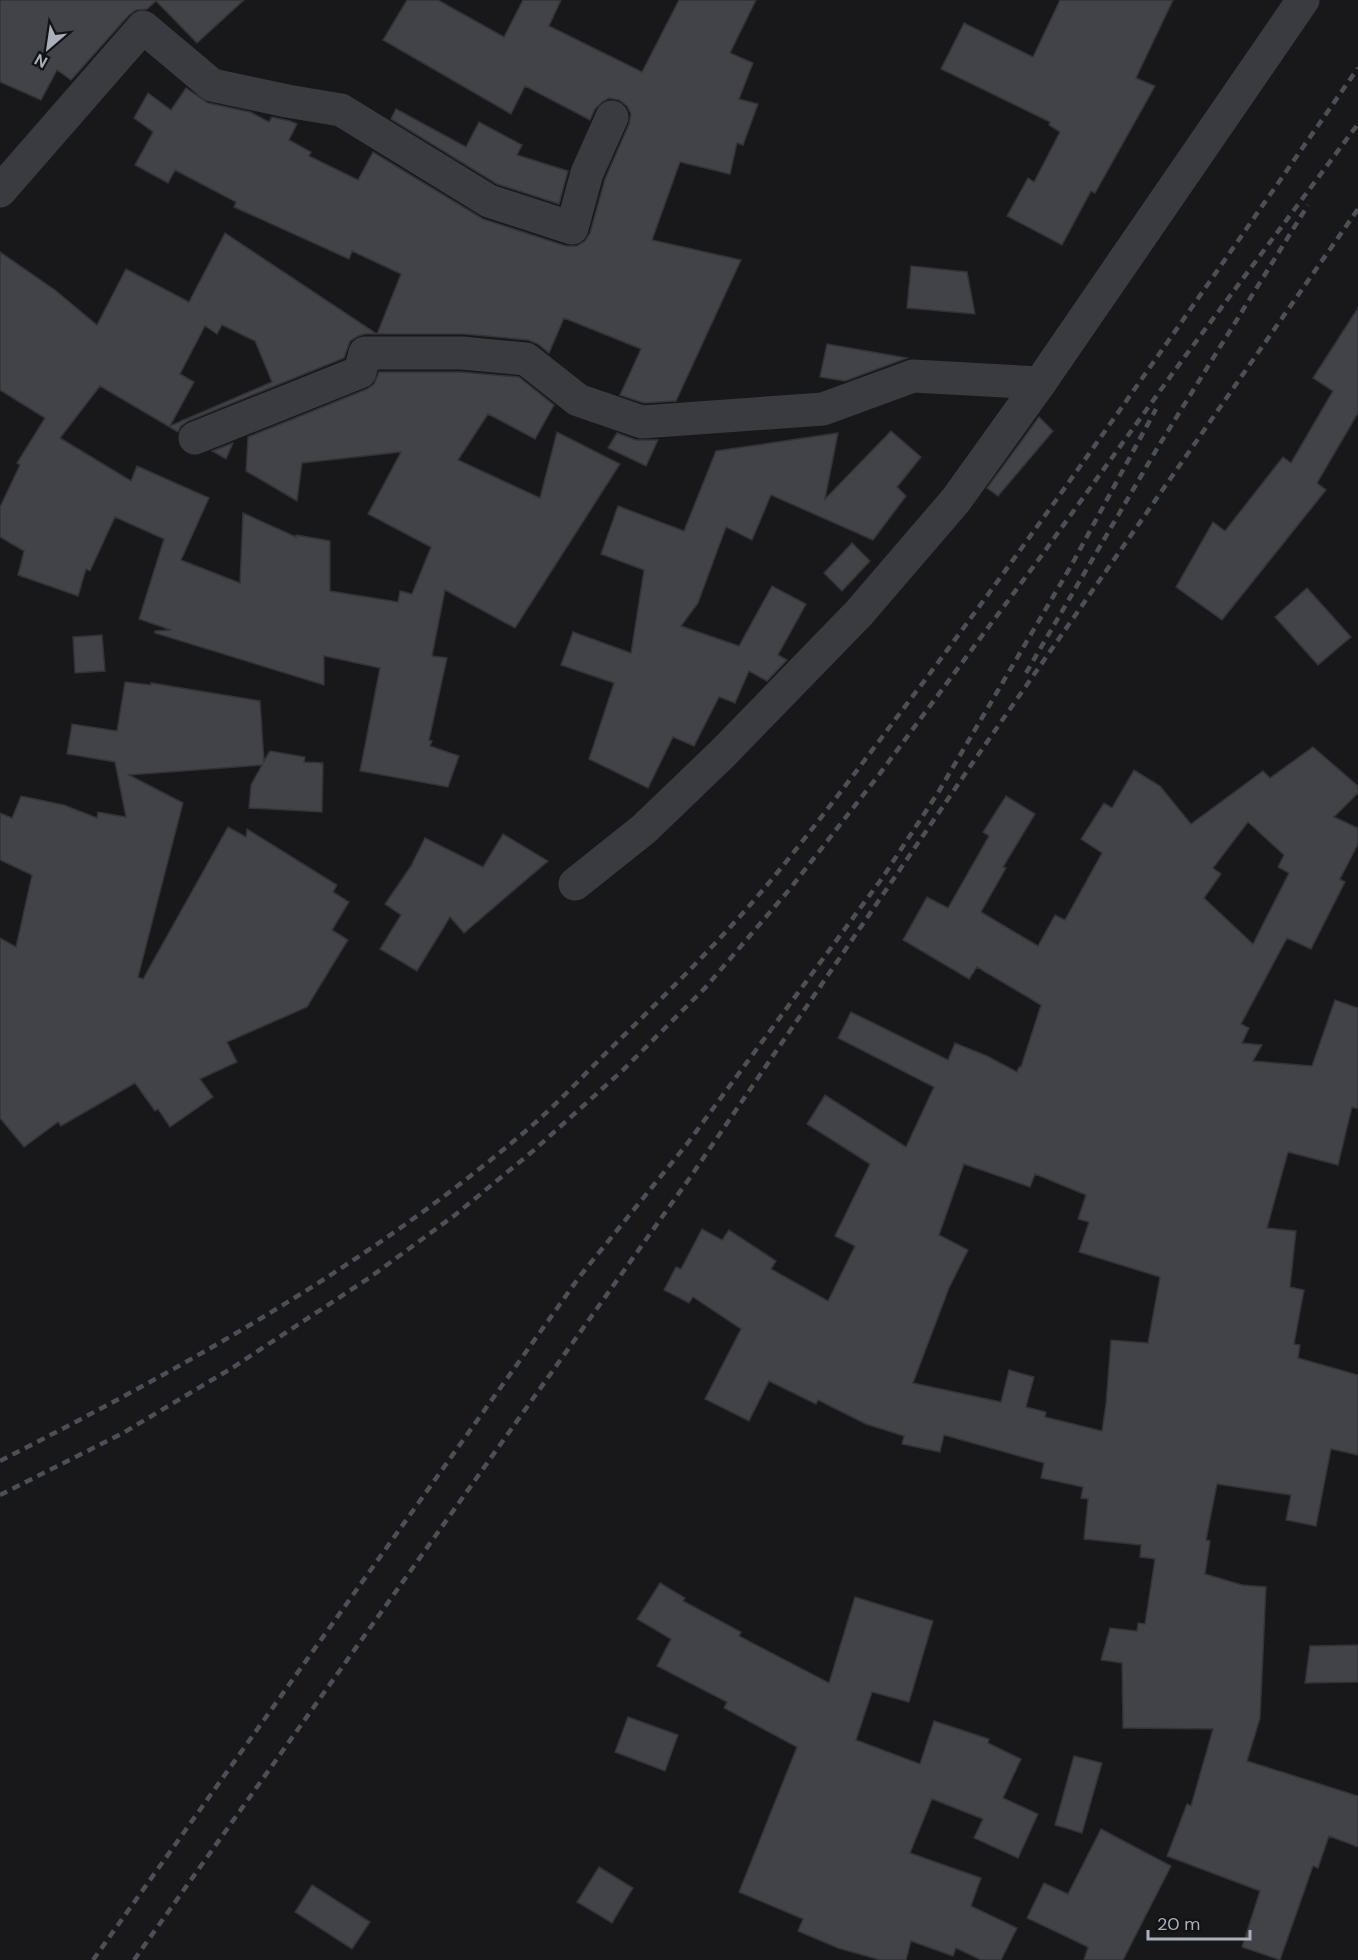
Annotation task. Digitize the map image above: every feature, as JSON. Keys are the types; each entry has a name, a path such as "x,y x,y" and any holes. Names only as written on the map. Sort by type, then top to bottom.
{"street":[{"path":"575,884 644,829 724,752 859,613 956,500 1040,383 1303,0"},
{"path":"0,191 143,27 212,85 341,110 489,201 572,228 587,173 612,117"},
{"path":"195,438 360,372 364,353 462,353 526,359 578,400 642,422 823,409 913,376 1040,383"}],"building":[{"path":"0,0 244,0 197,43 156,1 147,9 136,10 71,80 57,70 41,100 0,82"},
{"path":"407,0 438,0 504,37 523,0 561,0 549,26 642,72 679,0 756,0 730,53 753,63 739,99 758,104 743,145 737,143 730,174 680,162 652,240 741,260 676,401 644,403 620,395 641,349 564,318 549,353 538,344 528,340 464,334 377,334 401,274 352,251 349,259 234,207 236,202 175,170 168,183 135,165 153,132 134,118 148,93 171,110 186,88 208,103 250,112 269,122 272,117 290,121 297,124 289,140 311,152 309,156 358,180 373,152 483,219 566,246 577,246 585,241 590,233 605,179 629,124 631,114 627,106 619,100 609,98 595,109 590,120 525,86 511,114 383,40"},
{"path":"1060,0 1173,0 1136,78 1155,86 1095,193 1091,191 1062,245 1007,216 1028,178 1034,182 1060,132 1049,125 1050,122 941,69 964,23 1033,57"},
{"path":"396,109 466,147 479,122 522,145 517,155 568,171 559,204 497,184 391,119"},
{"path":"225,233 377,334 365,334 350,341 344,358 188,421 181,426 178,432 100,386 60,438 131,481 137,466 209,498 181,560 240,583 243,513 296,537 296,535 330,541 330,591 398,602 400,591 412,594 431,547 368,514 401,452 302,463 297,501 246,471 248,437 367,389 374,384 379,372 461,372 519,377 554,405 535,439 488,414 458,460 540,498 557,432 620,464 515,628 445,590 432,656 447,658 429,740 432,741 430,746 459,756 448,787 360,771 380,668 324,656 324,685 155,633 155,631 171,630 139,619 164,539 115,517 90,571 86,569 78,596 18,575 24,551 0,537 0,507 20,465 17,463 45,418 0,390 0,252 55,290 97,325 126,269 189,302","holes":["222,325 255,341 272,382 170,426 194,382 180,374 205,326 217,334"]},
{"path":"911,266 967,272 975,314 907,308"},
{"path":"1358,308 1358,413 1317,483 1326,490 1222,620 1176,587 1213,522 1225,531 1283,457 1291,463 1333,391 1313,378"},
{"path":"827,344 907,358 845,381 820,377"},
{"path":"1039,417 1053,431 998,496 987,488"},
{"path":"891,431 921,457 897,487 906,496 873,540 771,495 752,540 726,527 698,603 681,626 739,646 772,586 806,604 778,655 787,660 767,681 749,671 735,703 719,697 694,746 673,737 648,788 589,759 614,683 561,665 573,632 631,653 644,570 601,554 618,506 684,531 716,451 838,433 825,499"},
{"path":"617,433 636,440 658,440 646,466 608,448"},
{"path":"233,443 226,459 212,451"},
{"path":"852,543 870,561 842,591 824,573"},
{"path":"1307,588 1351,637 1318,665 1275,617"},
{"path":"102,635 105,671 75,673 73,637"},
{"path":"125,682 151,685 151,683 260,701 264,761 270,751 305,757 304,762 323,763 322,812 249,808 251,785 262,765 129,775 183,803 138,977 143,979 228,827 246,837 247,829 337,885 333,892 349,902 332,930 348,940 307,1007 227,1042 237,1062 200,1079 213,1097 170,1127 158,1109 155,1111 135,1083 61,1126 58,1122 24,1147 0,1118 0,938 16,947 32,875 0,860 0,813 12,818 21,796 64,805 97,818 98,812 126,817 115,762 67,754 72,724 117,731"},
{"path":"1313,747 1358,786 1358,793 1334,817 1358,828 1358,844 1340,879 1345,882 1311,949 1287,938 1241,1024 1249,1028 1242,1043 1262,1045 1253,1061 1312,1066 1335,1000 1358,1008 1358,1109 1352,1107 1338,1165 1288,1152 1267,1228 1296,1231 1290,1287 1304,1290 1294,1344 1300,1345 1298,1358 1358,1375 1358,1455 1331,1449 1316,1526 1286,1520 1291,1495 1217,1484 1206,1540 1210,1541 1205,1574 1242,1585 1266,1587 1260,1718 1247,1761 1358,1796 1358,1847 1329,1836 1318,1868 1313,1866 1280,1960 1242,1947 1260,1891 1167,1856 1187,1804 1191,1806 1213,1729 1123,1728 1122,1663 1101,1660 1110,1628 1137,1631 1138,1623 1145,1624 1155,1559 1140,1557 1141,1545 1084,1539 1088,1499 1081,1498 1083,1487 1041,1478 1044,1463 944,1435 940,1452 902,1444 904,1436 866,1424 818,1400 816,1404 769,1381 749,1421 705,1399 741,1329 693,1297 689,1303 664,1290 676,1267 681,1269 702,1229 722,1240 729,1230 776,1261 771,1269 828,1301 855,1246 835,1236 870,1164 807,1124 825,1095 906,1147 934,1087 838,1038 851,1012 948,1060 955,1043 1017,1072 1021,1067 1041,1005 977,967 969,979 903,940 927,897 948,908 989,836 983,832 1006,796 1035,814 1003,867 1006,868 981,912 1038,946 1055,915 1065,920 1102,853 1081,839 1104,803 1112,808 1134,770 1160,786 1191,824 1263,771 1270,778","holes":["1248,822 1284,855 1278,867 1289,873 1253,944 1204,898 1221,874 1213,868","964,1164 1030,1187 1035,1174 1086,1195 1078,1219 1089,1222 1079,1252 1160,1277 1148,1343 1111,1340 1102,1431 1045,1417 1046,1412 1026,1407 1034,1377 1009,1370 1001,1402 913,1383 949,1288 968,1250 939,1235"]},
{"path":"503,834 548,861 464,933 450,917 417,971 380,949 401,915 385,904 411,866 425,838 483,867"},
{"path":"660,1583 685,1598 683,1601 741,1632 739,1636 829,1683 855,1597 933,1621 909,1702 872,1692 856,1740 920,1764 934,1721 989,1739 988,1743 1021,1759 1003,1798 1038,1814 1018,1858 974,1838 983,1819 932,1799 910,1853 981,1878 971,1906 1017,1928 1001,1960 981,1960 956,1948 953,1956 911,1941 906,1960 880,1960 838,1948 798,1931 803,1919 739,1892 797,1747 724,1708 727,1702 657,1666 671,1639 637,1619"},
{"path":"1358,1645 1358,1682 1305,1683 1310,1646"},
{"path":"628,1717 678,1735 665,1771 615,1752"},
{"path":"1074,1756 1102,1763 1082,1833 1055,1825"},
{"path":"1101,1829 1171,1866 1123,1960 1084,1960 1088,1947 1027,1918 1044,1883 1068,1894"},
{"path":"599,1867 633,1888 612,1923 577,1902"},
{"path":"312,1885 370,1922 352,1949 295,1912"}],"railway":[{"path":"0,1461 207,1350 340,1269 405,1225 528,1129 694,965 777,873 928,676 1092,450 1358,68"},
{"path":"0,1495 123,1433 232,1368 369,1278 455,1215 533,1151 622,1071 705,988 789,890 878,776 1358,124"},
{"path":"1026,673 1158,447 1308,205"},
{"path":"134,1960 689,1179 978,755 1358,209"},
{"path":"93,1960 580,1276 687,1144 883,877 939,791 1071,566 1156,409"}]}
